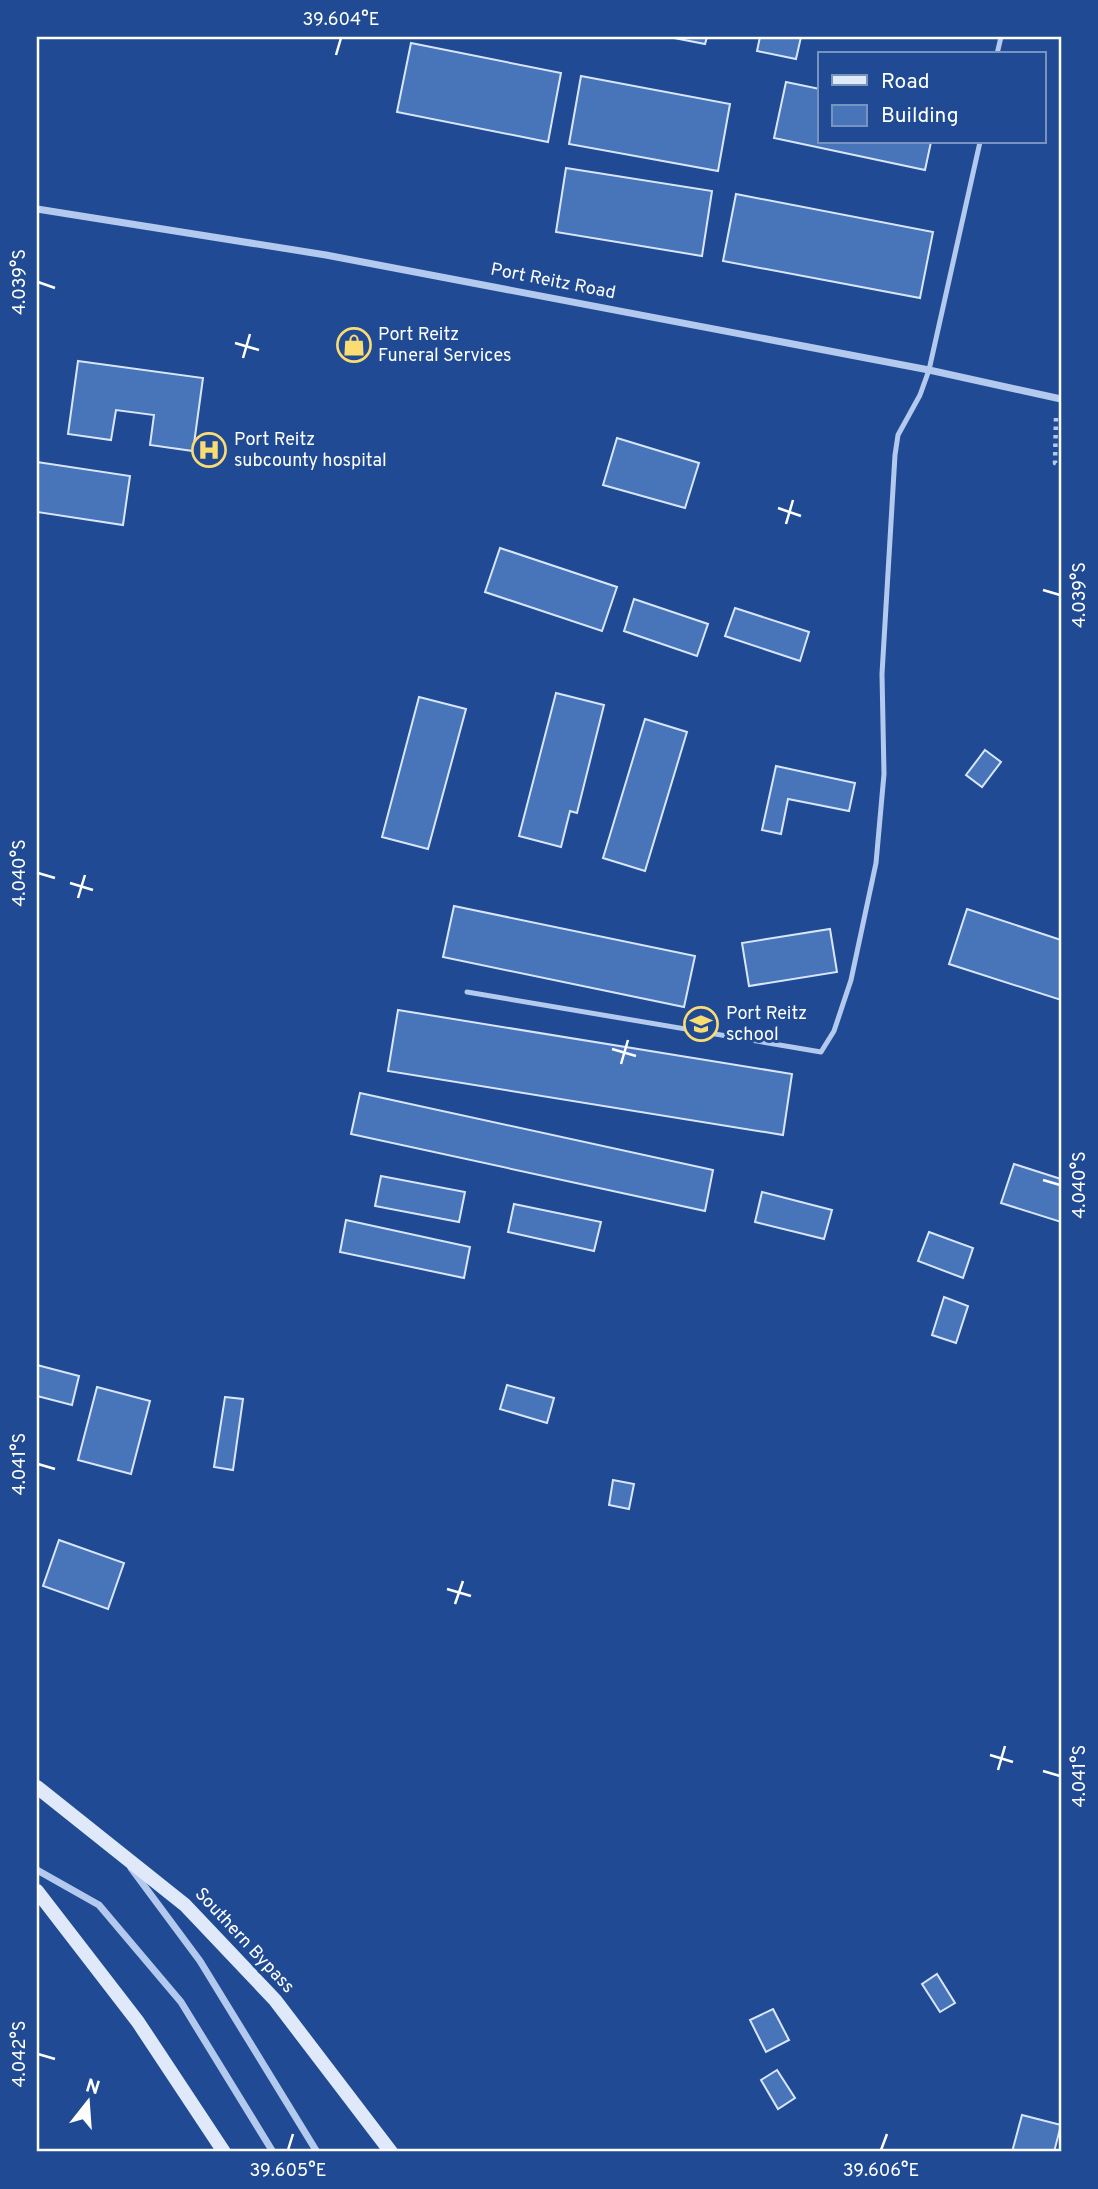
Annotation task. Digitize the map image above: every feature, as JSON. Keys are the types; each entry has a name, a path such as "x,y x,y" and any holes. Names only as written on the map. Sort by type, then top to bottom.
{"main road":[{"name":"Southern Bypass","path":"37,1787 185,1905 275,2000 391,2152"},
{"path":"37,1891 138,2022 224,2152"}],"street":[{"name":"Port Reitz Road","path":"37,209 326,255 929,370 1059,399"},
{"path":"116,1848 200,1961 317,2152"},
{"path":"37,1870 99,1905 181,2002 273,2152"}],"lane":[{"path":"467,992 821,1052 834,1031 854,970 876,863 884,774 882,674 898,435 920,395 929,370 980,144"}],"path":[{"path":"1059,399 1055,463 1061,465"}],"building":[{"path":"669,37 707,37 705,44"},
{"path":"760,37 801,37 796,59 757,51"},
{"path":"411,43 561,73 548,142 397,112"},
{"path":"581,76 730,104 718,171 569,144"},
{"path":"786,82 818,89 818,144 931,144 925,170 774,138"},
{"path":"566,168 712,191 702,256 556,232"},
{"path":"736,194 933,232 920,298 723,261"},
{"path":"78,361 203,378 193,451 150,445 154,415 116,410 111,440 68,434"},
{"path":"617,438 699,463 685,508 603,485"},
{"path":"37,462 130,476 123,525 37,512"},
{"path":"500,548 617,587 602,631 485,592"},
{"path":"634,599 708,624 697,656 624,631"},
{"path":"735,608 809,632 800,661 725,636"},
{"path":"556,693 604,705 577,813 570,811 561,847 519,836"},
{"path":"419,697 466,709 428,849 382,837"},
{"path":"645,719 687,732 645,871 603,858"},
{"path":"985,750 1001,762 982,787 966,775"},
{"path":"776,766 855,783 849,811 788,799 781,834 762,830"},
{"path":"454,906 695,956 684,1007 443,957"},
{"path":"967,909 1061,940 1061,1000 949,964"},
{"path":"830,929 837,972 749,986 742,943"},
{"path":"398,1010 792,1074 783,1135 388,1071"},
{"path":"360,1093 713,1170 705,1211 351,1134"},
{"path":"1014,1164 1061,1179 1061,1222 1001,1203"},
{"path":"381,1176 465,1192 459,1222 375,1206"},
{"path":"762,1192 832,1210 824,1239 755,1222"},
{"path":"514,1204 601,1222 594,1251 508,1232"},
{"path":"346,1220 470,1247 464,1278 340,1252"},
{"path":"929,1232 973,1248 963,1278 918,1261"},
{"path":"944,1297 968,1306 956,1343 932,1335"},
{"path":"37,1365 79,1376 72,1405 37,1396"},
{"path":"507,1385 554,1398 547,1423 500,1409"},
{"path":"97,1387 150,1401 131,1474 78,1460"},
{"path":"225,1397 243,1399 233,1470 214,1467"},
{"path":"613,1480 634,1484 629,1509 609,1505"},
{"path":"59,1540 124,1563 108,1609 43,1586"},
{"path":"937,1974 955,2003 940,2012 922,1984"},
{"path":"773,2009 789,2040 766,2052 750,2020"},
{"path":"777,2070 795,2098 778,2109 761,2080"},
{"path":"1022,2115 1061,2125 1054,2152 1012,2152"}],"place":[{"name":"Port Reitz Funeral Services","path":"354,345"},
{"name":"Port Reitz subcounty hospital","path":"209,450"},
{"name":"Port Reitz school","path":"701,1024"}]}
